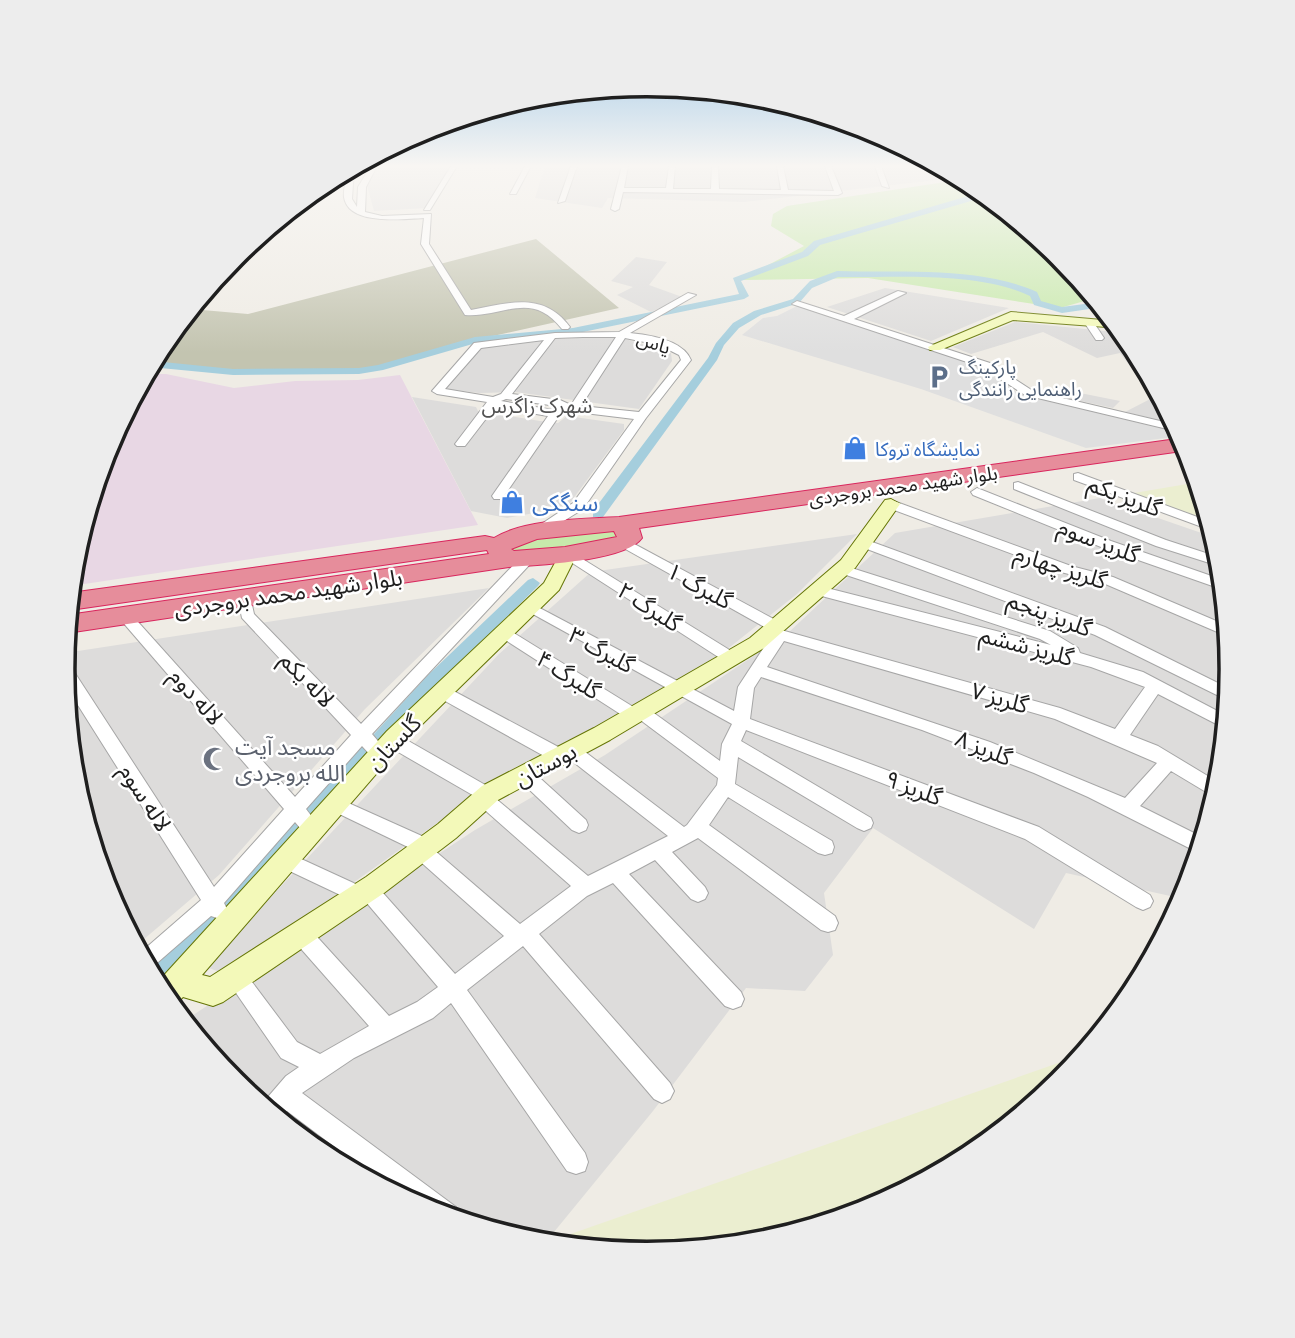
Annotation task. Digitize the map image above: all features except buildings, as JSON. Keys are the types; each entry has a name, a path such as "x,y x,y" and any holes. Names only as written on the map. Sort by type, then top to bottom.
{"highway":[{"name":"بلوار شهید محمد بروجردی","path":"618,531 1174,446"},
{"name":"بلوار شهید محمد بروجردی","path":"618,531 891,504 1181,463"},
{"path":"518,547 618,531"},
{"path":"518,547 568,554 618,531"},
{"name":"بلوار شهید محمد بروجردی","path":"77,623 245,599 518,547"},
{"name":"بلوار شهید محمد بروجردی","path":"79,600 518,547"}],"street":[{"path":"427,228 425,244 468,313 536,304 548,308 565,327"},
{"path":"844,320 901,293"},
{"path":"498,496 624,332 691,295"},
{"path":"797,303 986,365 1029,393 1165,426"},
{"path":"935,347 1011,316 1103,323"},
{"path":"1089,322 1099,338"},
{"name":"یاس","path":"500,398 437,391 478,345 552,336 624,332 678,349 686,360 578,506"},
{"path":"461,444 552,336"},
{"path":"500,398 560,403 565,410"},
{"path":"565,410 642,416"},
{"name":"گلریز یکم","path":"1078,477 1200,523"},
{"path":"1018,486 1161,543 1209,559"},
{"name":"گلریز سوم","path":"977,492 1106,544 1213,581"},
{"name":"بوستان","path":"174,989 213,992 364,892 424,849 486,797 638,713 775,632 842,569 891,504"},
{"name":"گلریز چهارم","path":"891,504 1066,569 1108,580 1219,628"},
{"name":"گلبرگ ۱","path":"578,506 586,516 618,531 775,632"},
{"name":"گلستان","path":"152,956 213,902 361,734 518,547 578,506"},
{"name":"گلریز پنجم","path":"864,543 1100,631 1219,690"},
{"name":"گلستان","path":"172,987 386,747 552,586 568,554"},
{"name":"گلبرگ ۲","path":"568,554 731,659"},
{"path":"842,569 1045,635 1088,660"},
{"name":"گلریز ششم","path":"819,591 1088,660 1156,685 1218,718"},
{"name":"لاله یکم","path":"245,599 247,615 361,734 486,797 586,887"},
{"name":"گلبرگ ۳","path":"529,608 676,689"},
{"name":"لاله دوم","path":"125,616 313,830"},
{"path":"400,1185 277,1103 294,1084 321,1067 425,1010 586,887 690,832 727,782 731,744 741,722 746,687 775,632"},
{"name":"گلریز ۷","path":"775,632 1060,714 1169,761 1208,784"},
{"name":"گلبرگ ۴","path":"504,634 638,713 727,782 825,847"},
{"name":"گلریز ۸","path":"757,670 864,703 977,743 1129,806 1193,841"},
{"path":"1118,737 1156,685"},
{"name":"لاله سوم","path":"76,688 228,925"},
{"name":"گلریز ۹","path":"676,689 741,722 1032,833 1143,901"},
{"path":"442,692 565,753 828,923"},
{"path":"731,744 864,823"},
{"path":"1129,806 1169,761"},
{"path":"524,774 579,825"},
{"path":"335,804 424,849 522,935 662,1091"},
{"path":"658,850 698,893"},
{"path":"286,860 364,892 453,988 576,1162"},
{"path":"615,872 733,999"},
{"path":"302,934 386,1029"},
{"path":"236,978 289,1050 321,1067"}],"shaded area":[{"path":"536,239 619,308 475,340 376,369 254,373 162,367 203,310 248,314"},
{"path":"636,257 667,262 649,285 685,298 651,312 617,295 633,287 611,281"},
{"path":"885,288 1009,308 931,341 827,307"},
{"name":"پارکینگ راهنمایی رانندگی","path":"797,306 980,365 1019,394 1167,430 1170,437 1086,448 921,389 742,335 763,318 777,316"},
{"path":"1015,322 1109,331 1140,378 1120,353 1097,358 1043,332 971,354 953,347"},
{"path":"616,336 671,353 672,361 639,409 515,392 479,393 445,389 477,343"},
{"path":"158,374 234,388 295,381 358,380 400,375 478,525 82,584 86,557 106,485 134,416"},
{"path":"1055,388 1120,401 1113,408 1053,395"},
{"path":"412,397 540,421 558,423 567,416 624,424 624,430 567,507 507,518 471,511"},
{"path":"1151,398 1163,421 1125,412"},
{"path":"1189,484 1199,517 1134,493"},
{"path":"1100,498 1203,534 1219,632 1219,706 1209,781 1189,853 1172,896 1066,873 1034,929 873,828 824,893 833,955 805,991 746,988 653,1111 553,1233 499,1222 464,1211 429,1198 361,1165 299,1123 270,1099 217,1046 193,1015 475,830 605,755 788,633 895,533"},
{"path":"857,534 797,594 711,662 617,716 516,767 225,974 209,968 222,949 499,654 591,572"},
{"path":"489,588 365,709 219,875 144,940 106,853 86,781 76,706 75,651"},
{"path":"1064,1061 996,1123 934,1165 866,1198 831,1211 759,1230 685,1240 610,1240 568,1235"}],"green space":[{"path":"775,228 1012,228 1052,264 1085,301 1060,308 868,278 740,280 804,246"},
{"path":"585,530 614,531 616,538 595,546 547,554 519,554 511,551 513,545 540,536"}],"waterway":[{"path":"163,365 233,372 359,371 379,368 475,340 573,331 744,296 736,280 805,254 817,243 867,228"},
{"path":"598,514 713,358 727,334 736,325 758,313 796,301 804,290 819,281 837,274 984,278 1021,288 1034,294 1037,303 1062,310 1089,306"},
{"path":"380,739 434,679 533,583"},
{"path":"312,812 366,753"},
{"path":"226,905 297,830"},
{"path":"161,970 212,920"}],"place":[{"name":"پارکینگ راهنمایی رانندگی","path":"939,377"},
{"name":"نمایشگاه تروکا","path":"855,448"},
{"name":"سنگکی","path":"512,502"},
{"name":"مسجد آیت الله بروجردی","path":"215,759"}],"district":[{"name":"شهرک زاگرس","path":"537,404"}]}
